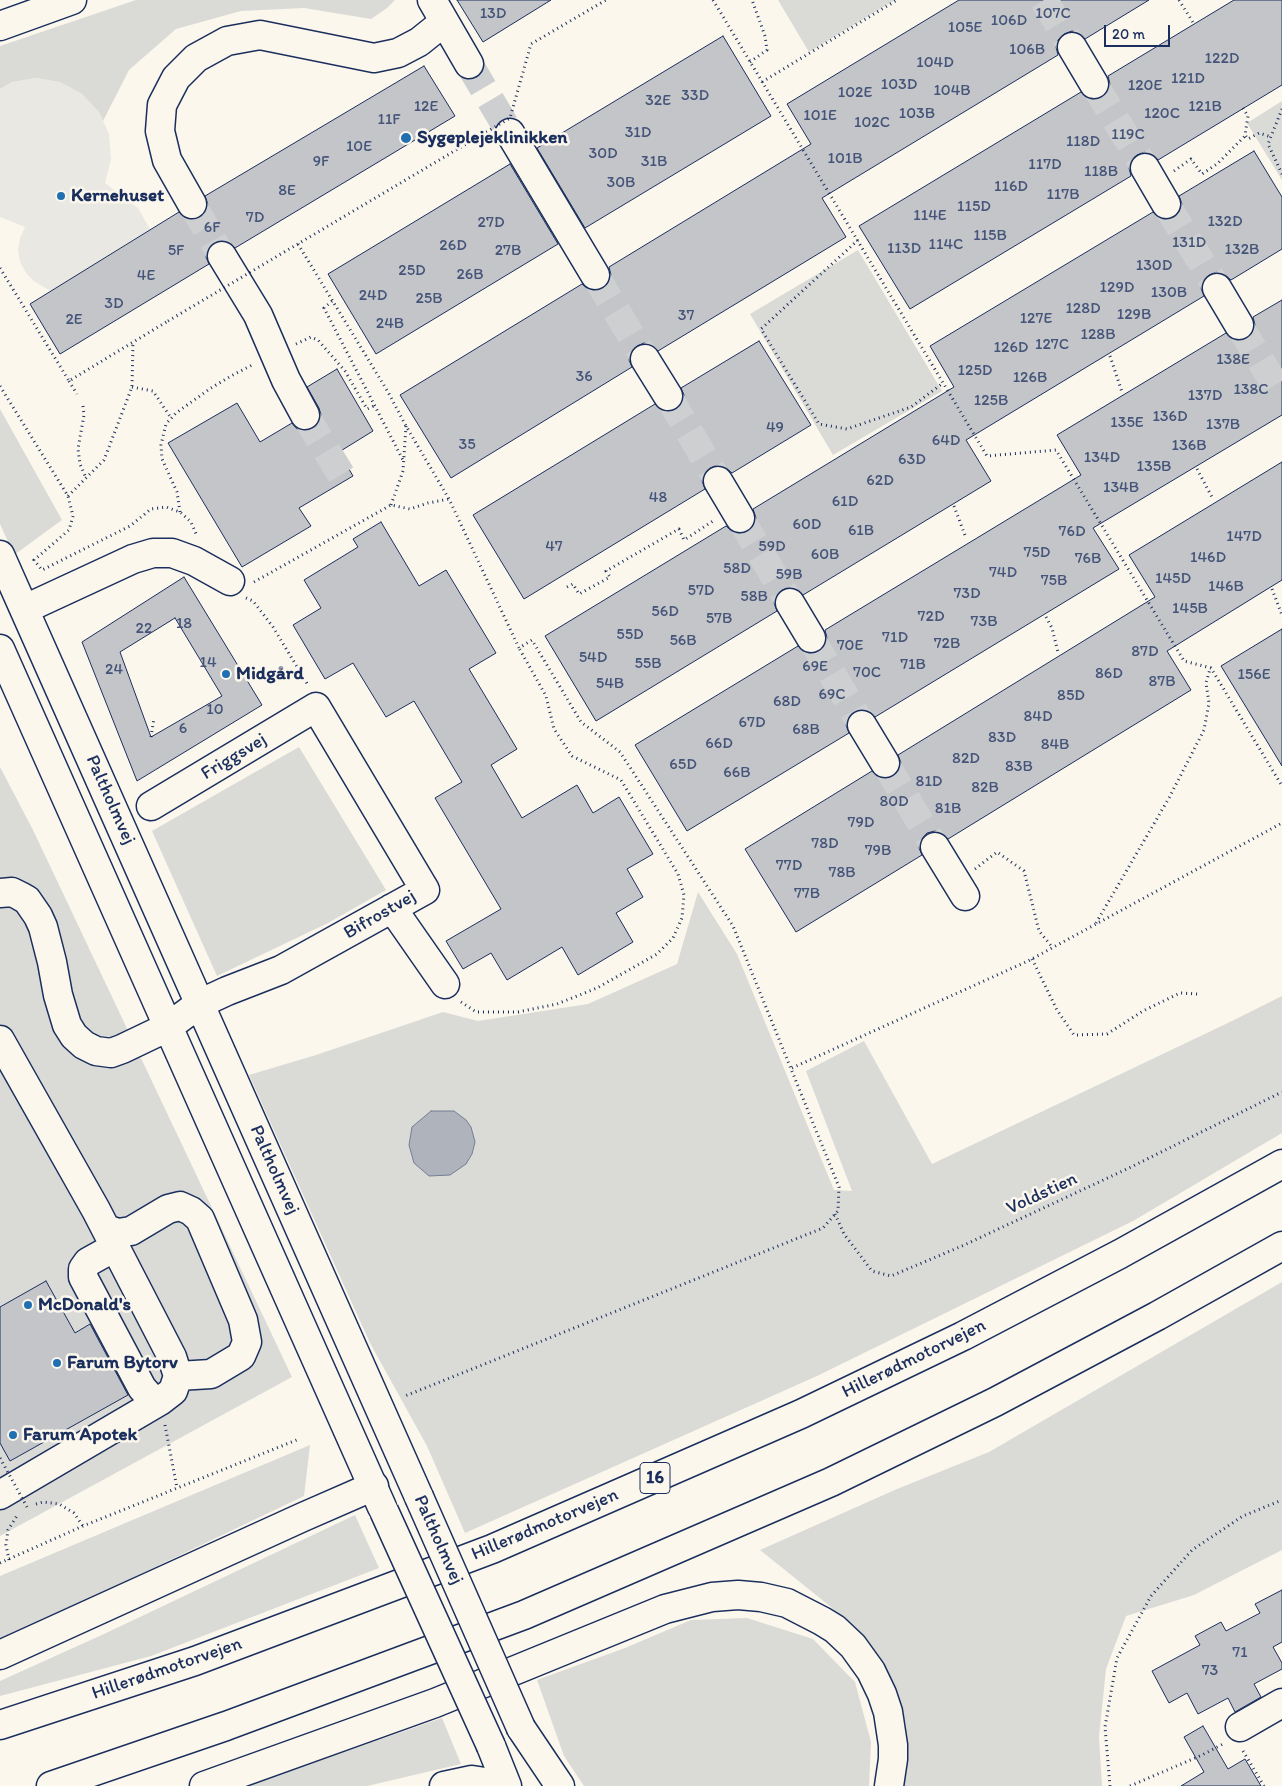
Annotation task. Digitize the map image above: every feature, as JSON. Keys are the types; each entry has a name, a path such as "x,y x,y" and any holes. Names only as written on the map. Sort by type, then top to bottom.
{"main road":[{"path":"0,26 72,0"},
{"path":"192,204 167,160 160,131 162,105 176,78 196,58 227,41 260,35 374,58 398,53 419,42 438,11 469,64"},
{"path":"1072,47 1094,84"},
{"path":"510,133 596,275"},
{"path":"222,256 258,315 305,416"},
{"path":"1217,288 1239,325"},
{"path":"645,359 668,396"},
{"path":"718,482 728,519"},
{"path":"24,609 133,559 153,553 172,553 194,561 230,581"},
{"name":"Paltholmvej","path":"0,555 547,1786"},
{"path":"790,603 811,638"},
{"name":"Paltholmvej","path":"0,649 507,1786"},
{"name":"Friggsvej","path":"151,806 316,708"},
{"name":"Bifrostvej","path":"199,1004 282,970 424,890 316,708"},
{"path":"862,725 886,763"},
{"path":"935,847 961,889"},
{"path":"0,893 12,892 27,900 38,916 43,927 58,995 67,1025 74,1036 84,1045 96,1051 110,1053 122,1049 168,1028 199,1004"},
{"path":"392,908 445,984"},
{"path":"0,1040 111,1238 172,1357 184,1376"},
{"name":"Hillerødmotorvejen","path":"0,1725 195,1661 483,1552 801,1414 963,1336 1120,1254 1282,1164"},
{"path":"0,1495 160,1401 173,1391 184,1376 211,1374 241,1356 247,1342 243,1320 200,1219 191,1211 180,1206 168,1209 131,1231 118,1233 111,1238 88,1262 84,1269 83,1277 142,1388 150,1397 160,1401"},
{"path":"51,1786 226,1726 524,1615 832,1482 995,1402 1157,1316 1282,1246"},
{"path":"0,1655 303,1517 379,1498 408,1472"},
{"path":"204,1786 435,1703 665,1609 712,1597 738,1595 761,1597 787,1603 809,1613 828,1625 853,1646 871,1671 888,1712 893,1745 893,1758 888,1786"},
{"path":"1237,1732 1282,1703"},
{"path":"521,1728 560,1786"},
{"path":"444,1786 472,1780 485,1782 493,1786"}],"path":[{"path":"68,381 510,118 531,44 606,0"},
{"path":"713,0 988,456 1056,450 1184,661 1211,668 1282,786"},
{"path":"750,62 767,50 752,0"},
{"path":"762,82 897,0"},
{"path":"1179,0 1194,24"},
{"path":"1155,185 1191,159 1202,174 1217,164 1245,136 1248,116 1243,108"},
{"path":"1282,109 1268,144 1282,174"},
{"path":"1245,136 1248,140 1259,133 1271,137"},
{"path":"858,240 761,329 819,424 847,429 911,407 943,383"},
{"path":"298,244 388,392 449,499 519,648 546,696 554,729 572,756 621,780 678,874 684,895 682,918 673,938 657,954 597,988 557,1004 518,1012 476,1012 460,1002 445,984"},
{"path":"0,268 76,394"},
{"path":"332,301 324,308 404,462"},
{"path":"275,354 311,337 318,340 345,371 367,409 374,406"},
{"path":"68,496 104,460 132,387 133,343"},
{"path":"1110,356 1122,392"},
{"path":"180,512 177,492 162,459 161,445 166,424 176,413 231,376"},
{"path":"0,386 68,496 73,516 69,530 34,560"},
{"path":"132,387 153,391 171,418"},
{"path":"83,406 84,415 78,449 80,464 86,478"},
{"path":"391,505 403,470 406,426"},
{"path":"1197,469 1212,499"},
{"path":"316,708 309,687 273,626 254,600 232,593 230,581 253,583 391,505 410,509 449,499"},
{"path":"954,506 966,538"},
{"path":"567,587 573,584 579,594 610,577 606,571 679,529 684,540 728,519"},
{"path":"1272,589 1282,615"},
{"path":"1046,617 1052,628 1058,652"},
{"path":"405,1396 823,1228 838,1211 839,1187 733,926 620,752 581,722 532,640 519,648"},
{"path":"1095,925 1169,798 1204,730 1210,702 1206,683 1211,668"},
{"path":"151,737 154,718"},
{"path":"792,1068 1032,959 1282,823"},
{"path":"961,889 997,852 1008,859 1024,871 1039,931 1053,948"},
{"path":"1032,959 1058,1010 1074,1035 1107,1034 1143,1011 1180,993 1198,994"},
{"name":"Voldstien","path":"835,1214 844,1234 872,1271 890,1276 962,1246 1103,1181 1282,1092"},
{"path":"160,1401 171,1449 176,1488"},
{"path":"0,1563 83,1526 298,1439"},
{"path":"0,1458 27,1507"},
{"path":"1110,1786 1105,1728 1117,1658 1152,1596 1192,1550 1243,1516 1282,1500"},
{"path":"9,1560 6,1545 8,1530 16,1516 27,1507 43,1502 59,1504 74,1513 83,1526"},
{"path":"1130,1786 1202,1755 1237,1732 1264,1786"}],"shaded area":[{"path":"136,0 395,0 371,19 304,8 241,11 176,29 129,70 103,121 99,112 82,94 60,82 36,78 12,82 0,89 0,46"},
{"path":"778,0 895,0 809,52"},
{"name":"Kernehuset","path":"36,78 60,82 82,94 99,112 109,134 111,159 105,183 138,208 150,229 51,291 35,282 26,273 20,262 18,250 20,238 25,227 0,217 0,89 12,82"},
{"path":"1282,101 1282,180 1247,123"},
{"path":"858,250 942,391 833,455 750,314"},
{"path":"0,409 62,520 14,555 0,524"},
{"path":"299,747 386,890 328,923 217,976 152,831"},
{"path":"0,767 33,830 292,1377 0,1536"},
{"path":"698,892 737,954 834,1190 852,1191 806,1071 864,1041 932,1164 1282,996 1282,1133 1133,1221 817,1376 465,1533 427,1446 370,1343 249,1075 316,1055 443,1012 478,1021 588,1004 677,964"},
{"path":"431,1111 454,1111 466,1120 471,1127 475,1142 472,1154 466,1164 450,1175 429,1176 414,1163 409,1145 412,1127"},
{"path":"1282,1282 1282,1550 1194,1595 1126,1616 1106,1669 1099,1737 1102,1786 898,1786 906,1724 878,1658 831,1607 760,1550 897,1489 989,1452"},
{"path":"310,1445 304,1496 0,1641 0,1576"},
{"path":"355,1515 379,1568 151,1656 0,1696 0,1681"},
{"path":"747,1618 813,1639 855,1682 871,1742 869,1786 584,1786 564,1756 537,1680 625,1648 691,1620"},
{"path":"442,1718 461,1764 367,1786 246,1786"}],"building":[{"path":"457,0 551,0 483,42"},
{"path":"959,0 1149,0 1085,39 1079,33 1072,31 1064,34 1058,40 1056,47 1058,55 822,198 846,237 658,351 652,345 644,343 637,346 631,352 629,360 632,367 451,478 400,395 582,284 588,289 595,291 603,288 609,282 611,275 609,267 811,144 787,104"},
{"path":"1234,0 1282,0 1282,85 1158,160 1153,155 1145,152 1137,155 1132,160 1129,168 1131,176 910,309 859,226 1081,92 1087,98 1094,100 1102,97 1108,91 1110,84 1108,76"},
{"path":"723,36 771,116 585,228 537,148"},
{"path":"424,66 455,116 235,248 229,242 221,240 214,242 208,249 206,257 209,264 60,354 30,304 179,212 191,220 200,217 208,205 205,196"},
{"path":"1254,151 1282,197 1282,249 1231,280 1217,272 1209,275 1203,281 1201,288 1204,296 966,440 991,481 803,595 798,590 790,587 782,590 777,595 774,603 777,611 596,721 545,636 726,526 740,534 748,531 754,525 756,518 753,509 954,387 930,346 1153,212 1158,217 1166,220 1174,217 1179,212 1182,204 1179,196"},
{"path":"510,164 558,244 376,354 328,274"},
{"path":"1282,300 1282,415 1093,528 1119,569 875,717 870,712 862,709 854,712 849,717 846,725 849,733 687,831 635,745 798,646 803,651 811,654 819,651 824,646 827,638 825,630 1081,475 1057,435 1226,333 1232,339 1239,341 1247,338 1253,332 1255,325 1253,317"},
{"path":"759,341 811,425 732,473 718,465 710,468 704,474 702,481 705,489 524,599 473,515 655,404 661,410 669,412 676,409 682,403 684,395 681,388"},
{"path":"337,369 373,431 339,452 353,476 299,508 311,526 242,567 168,443 237,403 260,442 292,423 297,429 304,431 312,429 318,424 321,415 307,387"},
{"path":"1282,462 1282,580 1167,651 1191,690 948,839 942,833 935,831 927,833 921,840 919,848 922,855 796,932 745,849 872,771 877,776 885,779 893,776 898,771 901,763 898,755 1155,597 1129,555"},
{"path":"381,522 419,586 446,570 496,653 469,669 517,749 491,765 522,818 577,785 593,813 619,797 653,854 627,869 643,897 616,913 633,942 578,975 562,947 507,980 491,953 463,969 446,941 501,909 435,798 462,782 414,701 386,717 353,663 325,679 293,625 321,608 304,580 358,547 353,539"},
{"name":"Midgård","path":"184,577 262,705 137,781 82,642","holes":["175,618 222,696 151,737 120,652"]},
{"path":"1282,629 1282,766 1221,666"},
{"name":"Farum Bytorv","path":"46,1281 75,1333 90,1324 128,1395 10,1461 0,1443 0,1307"},
{"path":"1282,1590 1282,1642 1273,1647 1282,1663 1282,1669 1254,1684 1261,1697 1235,1712 1228,1698 1198,1714 1187,1693 1169,1703 1152,1671 1200,1645 1195,1636 1221,1622 1226,1631 1260,1613 1255,1604"},
{"path":"1203,1726 1228,1769 1245,1759 1261,1786 1181,1786 1204,1772 1184,1737"}],"tunnel":[{"path":"1044,0 1072,47"},
{"path":"469,64 510,133"},
{"path":"1094,84 1145,168"},
{"path":"192,204 222,256"},
{"path":"1166,204 1217,288"},
{"path":"595,275 645,359"},
{"path":"1239,325 1282,396"},
{"path":"668,396 718,481"},
{"path":"305,415 345,481"},
{"path":"740,518 790,603"},
{"path":"811,638 862,725"},
{"path":"885,763 935,847"}],"place":[{"name":"Sygeplejeklinikken","path":"406,138"},
{"name":"Kernehuset","path":"61,196"},
{"name":"Midgård","path":"226,674"},
{"name":"McDonald's","path":"28,1305"},
{"name":"Farum Bytorv","path":"57,1363"},
{"name":"Farum Apotek","path":"13,1435"}]}
